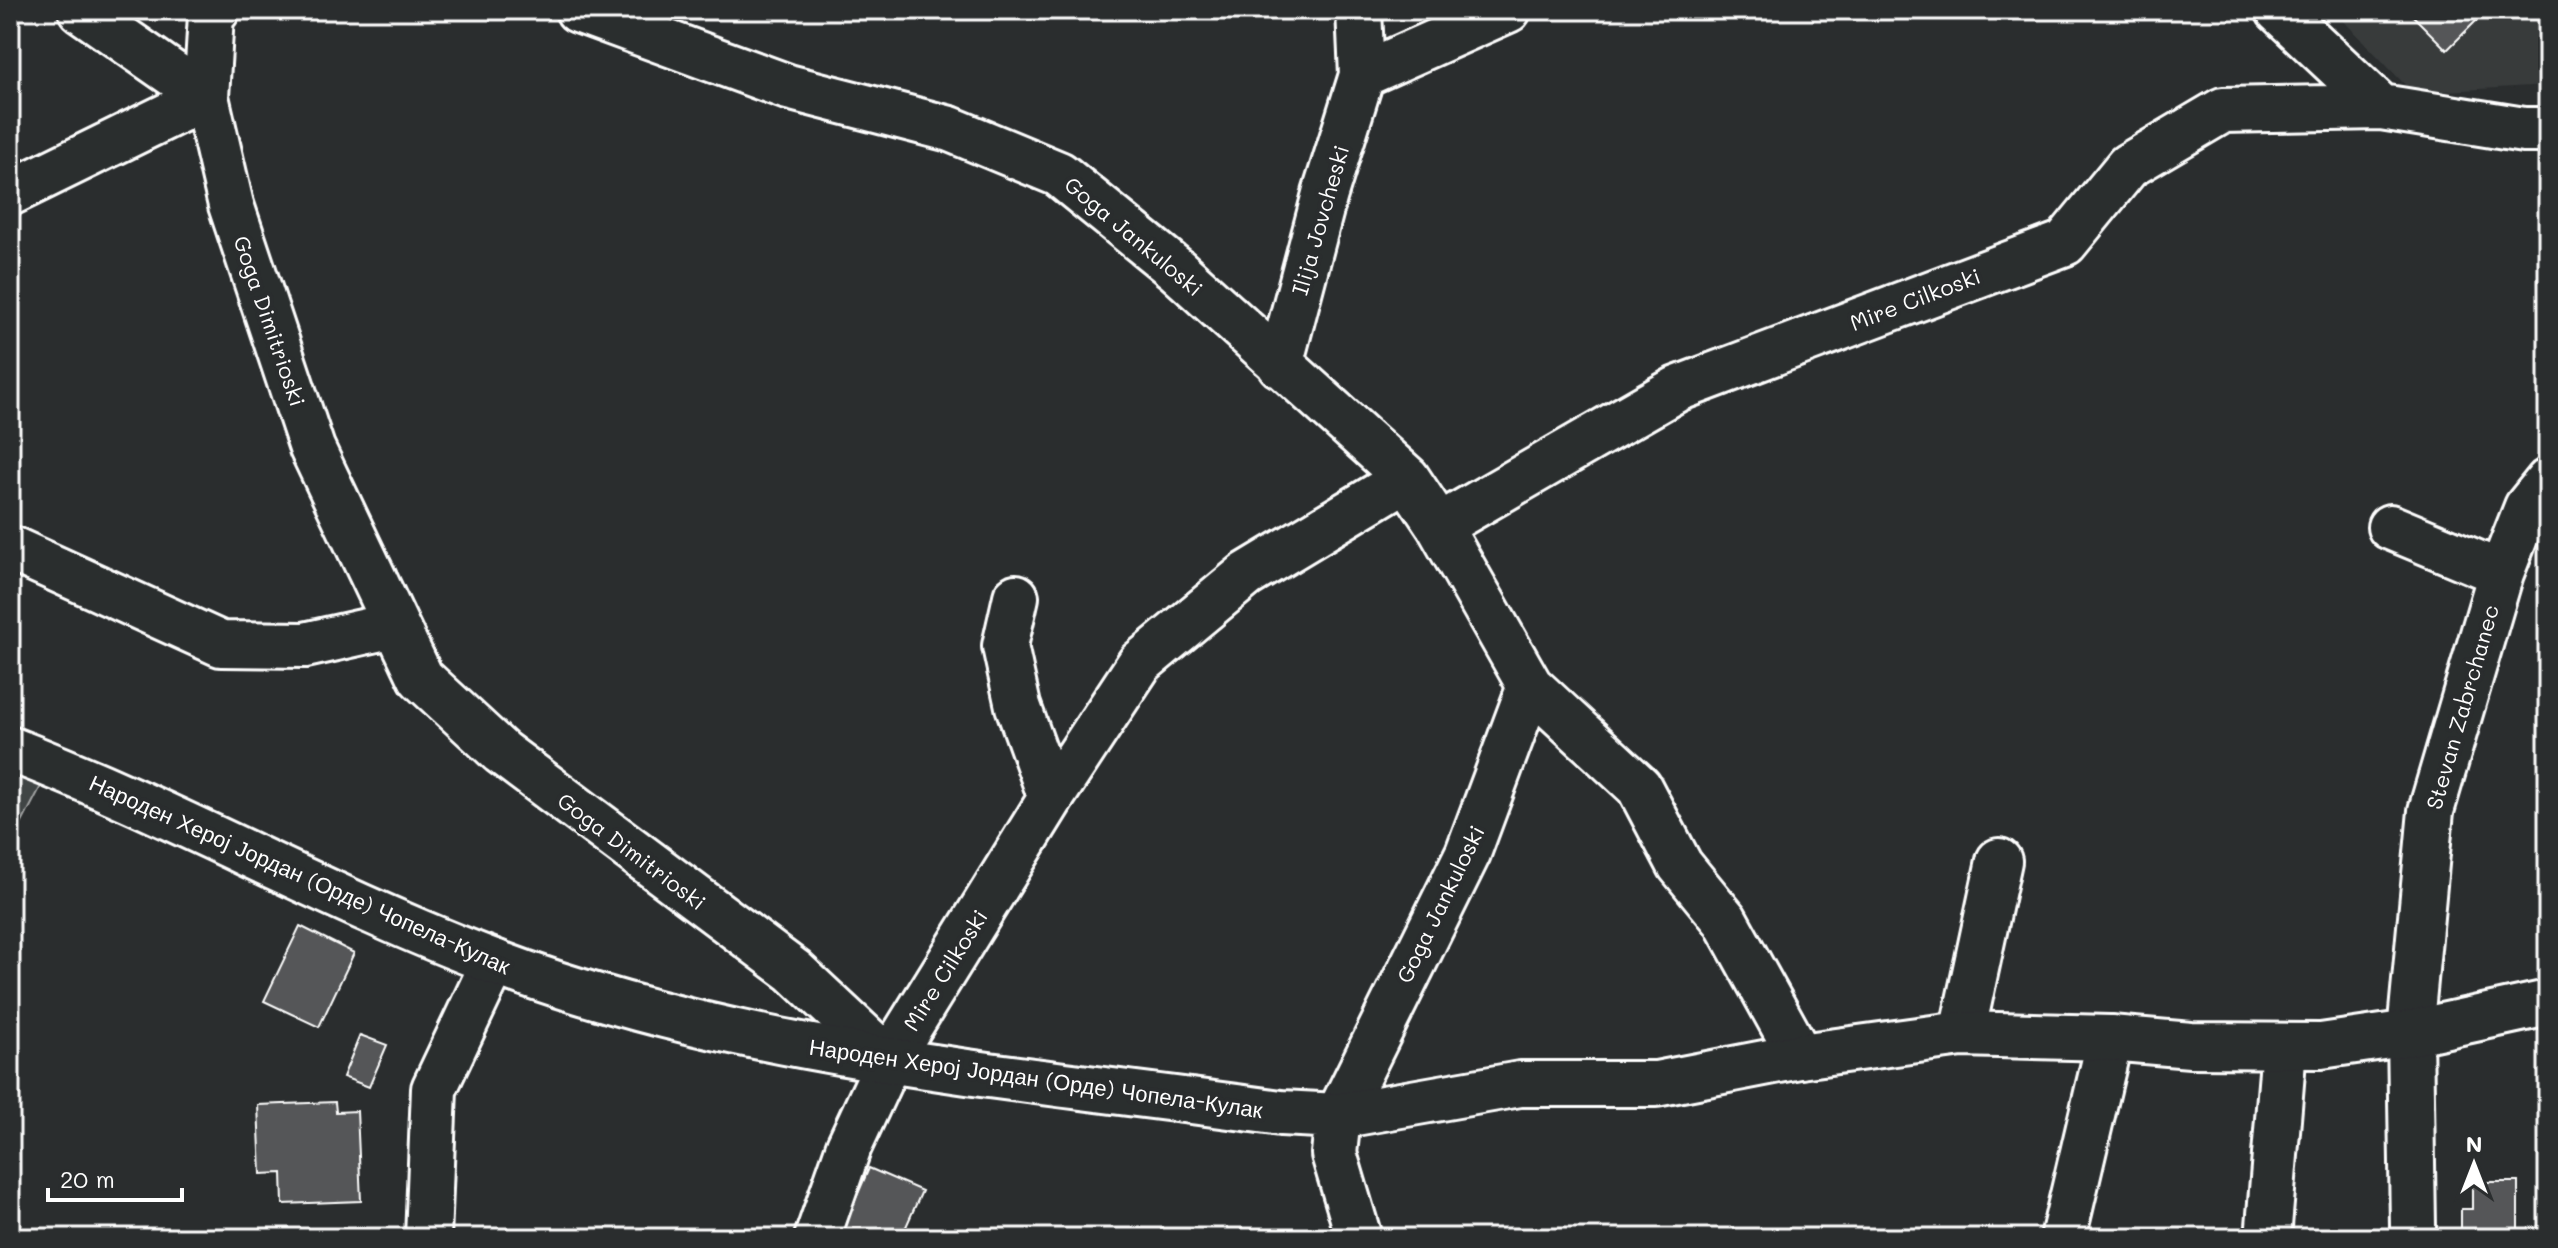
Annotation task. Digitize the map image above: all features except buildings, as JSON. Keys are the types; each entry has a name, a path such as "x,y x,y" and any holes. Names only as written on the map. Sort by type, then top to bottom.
{"street":[{"path":"10,193 206,97 81,10"},
{"name":"Goga Dimitrioski","path":"217,10 211,15 206,97 231,205 312,448 421,678 501,752 794,971 889,1060"},
{"name":"Goga Jankuloski","path":"578,10 788,87 950,129 1059,174 1176,269 1407,478 1439,526 1530,686 1639,787 1680,865 1725,920 1800,1056"},
{"name":"Ilija Jovcheski","path":"1280,365 1325,194 1362,75 1359,10"},
{"path":"1362,75 1508,10"},
{"path":"2278,10 2381,107"},
{"name":"Mire Cilkoski","path":"1439,526 1677,389 2065,243 2128,166 2223,110 2381,107 2524,130 2548,130"},
{"name":"Mire Cilkoski","path":"817,1238 849,1146 889,1060 1051,798 1140,663 1246,575 1407,478"},
{"name":"Stevan Zabrchanec","path":"2410,1033 2431,811 2501,573 2527,507 2548,481"},
{"path":"2390,527 2501,573"},
{"path":"10,548 221,644 305,645 394,625"},
{"path":"1016,597 1005,646 1018,706 1051,798"},
{"name":"Goga Jankuloski","path":"1338,1116 1468,853 1530,686"},
{"name":"Народен Херој Јордан (Орде) Чопела-Кулак","path":"10,749 494,962 696,1025 889,1060 1281,1113 1338,1116 1520,1084 1656,1084 1800,1056 1962,1034 2110,1038 2284,1048 2410,1033 2548,1003"},
{"path":"1962,1034 1999,861"},
{"path":"428,1238 434,1089 494,962"},
{"path":"2410,1033 2413,1227"},
{"path":"2066,1237 2110,1038"},
{"path":"2268,1238 2284,1048"},
{"path":"1338,1116 1334,1154 1359,1238"}],"shaded area":[{"path":"2333,10 2548,10 2548,85 2413,93"},
{"path":"10,749 52,765 10,846"}]}
